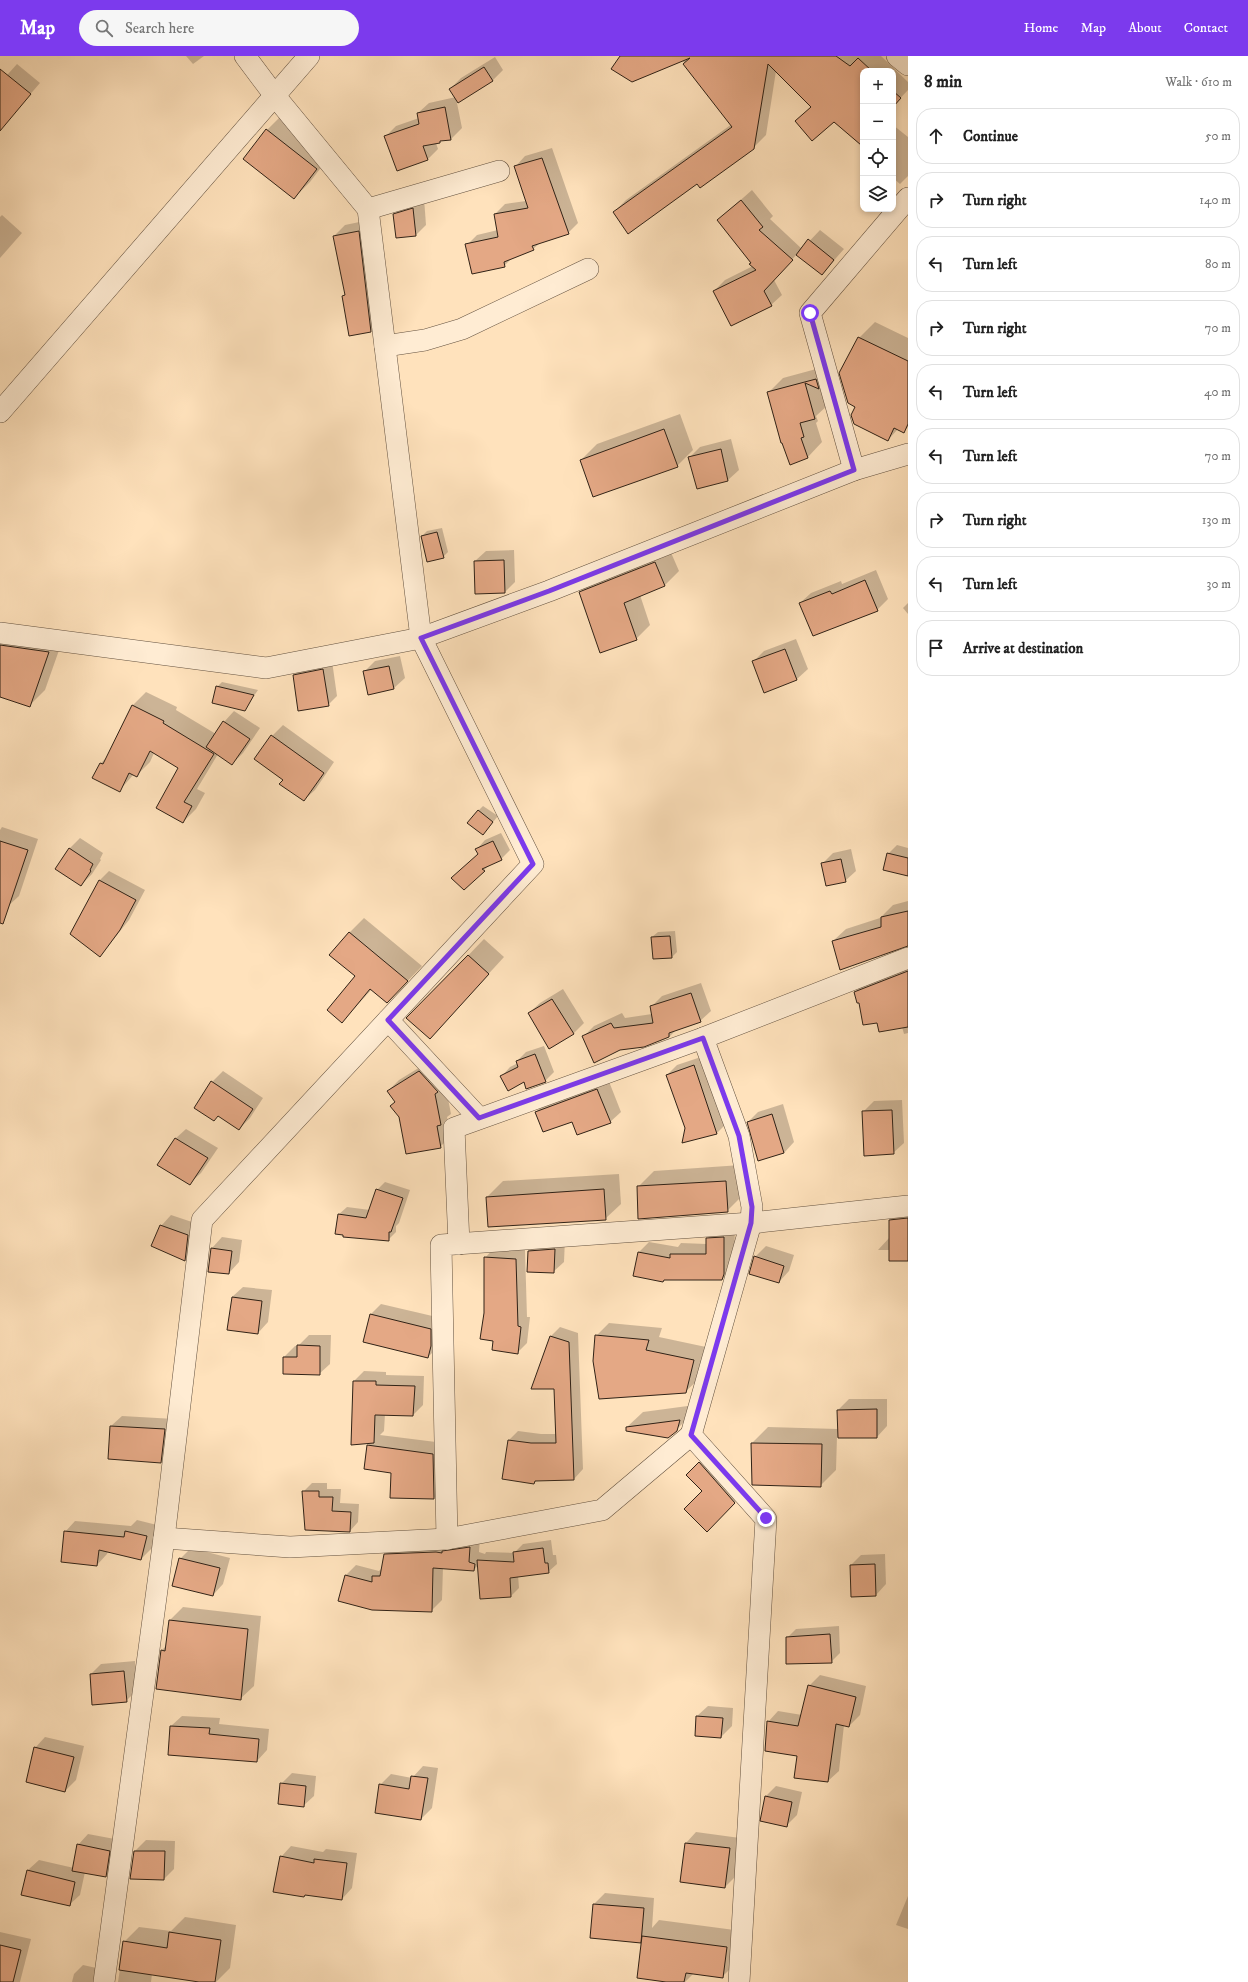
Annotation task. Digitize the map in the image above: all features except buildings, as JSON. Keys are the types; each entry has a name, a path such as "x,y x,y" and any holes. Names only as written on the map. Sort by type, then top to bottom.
{"street":[{"path":"104,1982 164,1538 202,1220 533,864 421,638 368,209 275,96 245,56"},
{"path":"0,412 309,56"},
{"path":"897,56 908,66"},
{"path":"368,209 499,171"},
{"path":"854,470 810,313 908,198"},
{"path":"385,346 425,340 462,329 588,269"},
{"path":"0,633 266,668 421,638 549,591 854,470 908,454"},
{"path":"459,1244 454,1128 703,1038 908,958"},
{"path":"388,1020 479,1118"},
{"path":"164,1538 290,1547 447,1539 602,1510 691,1435 751,1223 752,1207 739,1136 703,1038"},
{"path":"447,1539 441,1246 751,1223 908,1206"},
{"path":"691,1435 766,1518 739,1982"}],"route":[{"path":"766,1518 691,1435 751,1223 752,1207 739,1136 703,1038 479,1118 388,1020 533,864 421,638 549,591 854,470 810,313"}]}
